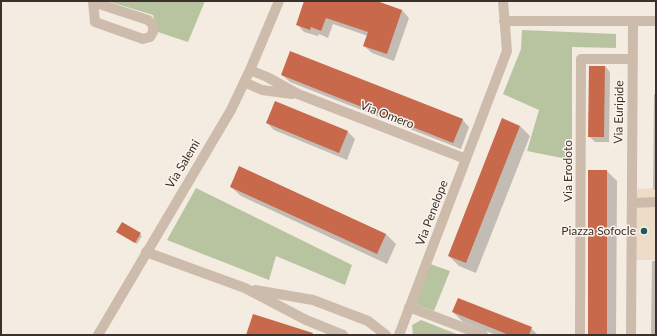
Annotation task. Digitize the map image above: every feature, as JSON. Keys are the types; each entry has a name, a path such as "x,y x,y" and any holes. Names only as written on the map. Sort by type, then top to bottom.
{"street":[{"name":"Via Salemi","path":"98,335 231,110 250,70 279,1"},
{"name":"Via Penelope","path":"399,335 507,51 503,1"},
{"path":"93,2 148,20 152,25 153,32 150,37 143,39 95,22 93,2"},
{"path":"504,21 656,21"},
{"name":"Via Euripide","path":"630,335 633,21"},
{"name":"Via Erodoto","path":"580,331 581,59 633,59"},
{"path":"250,70 267,77 298,94"},
{"path":"244,82 262,90 298,94"},
{"name":"Via Omero","path":"298,94 466,159"},
{"path":"632,203 656,202"},
{"path":"146,252 246,288 306,320 343,335"},
{"path":"246,288 313,300 368,321 386,335"},
{"path":"409,307 483,335"}],"green space":[{"path":"107,1 205,1 188,42 158,32 153,15"},
{"path":"522,30 616,34 616,48 572,47 572,160 527,151 539,110 503,94 521,49"},
{"path":"196,188 352,265 345,285 276,256 269,280 167,240"},
{"path":"430,264 450,271 434,311 415,304"},
{"path":"421,320 459,335 413,335 412,325"}],"shaded area":[{"name":"Piazza Sofocle","path":"656,188 656,260 631,260 632,189"}],"building":[{"path":"304,1 377,1 402,10 387,54 363,46 368,32 326,18 321,31 311,27 310,30 296,25"},
{"path":"290,51 463,119 453,143 281,75"},
{"path":"589,66 605,66 604,137 588,137"},
{"path":"275,101 348,131 339,153 266,123"},
{"path":"502,118 520,126 466,263 448,256"},
{"path":"239,166 386,234 377,254 230,187"},
{"path":"588,170 607,170 607,335 588,335"},
{"path":"122,222 141,233 135,243 116,232"},
{"path":"458,298 532,327 529,335 509,335 452,312"},
{"path":"253,314 313,333 312,335 246,335"}],"place":[{"name":"Piazza Sofocle","path":"644,231"}]}
